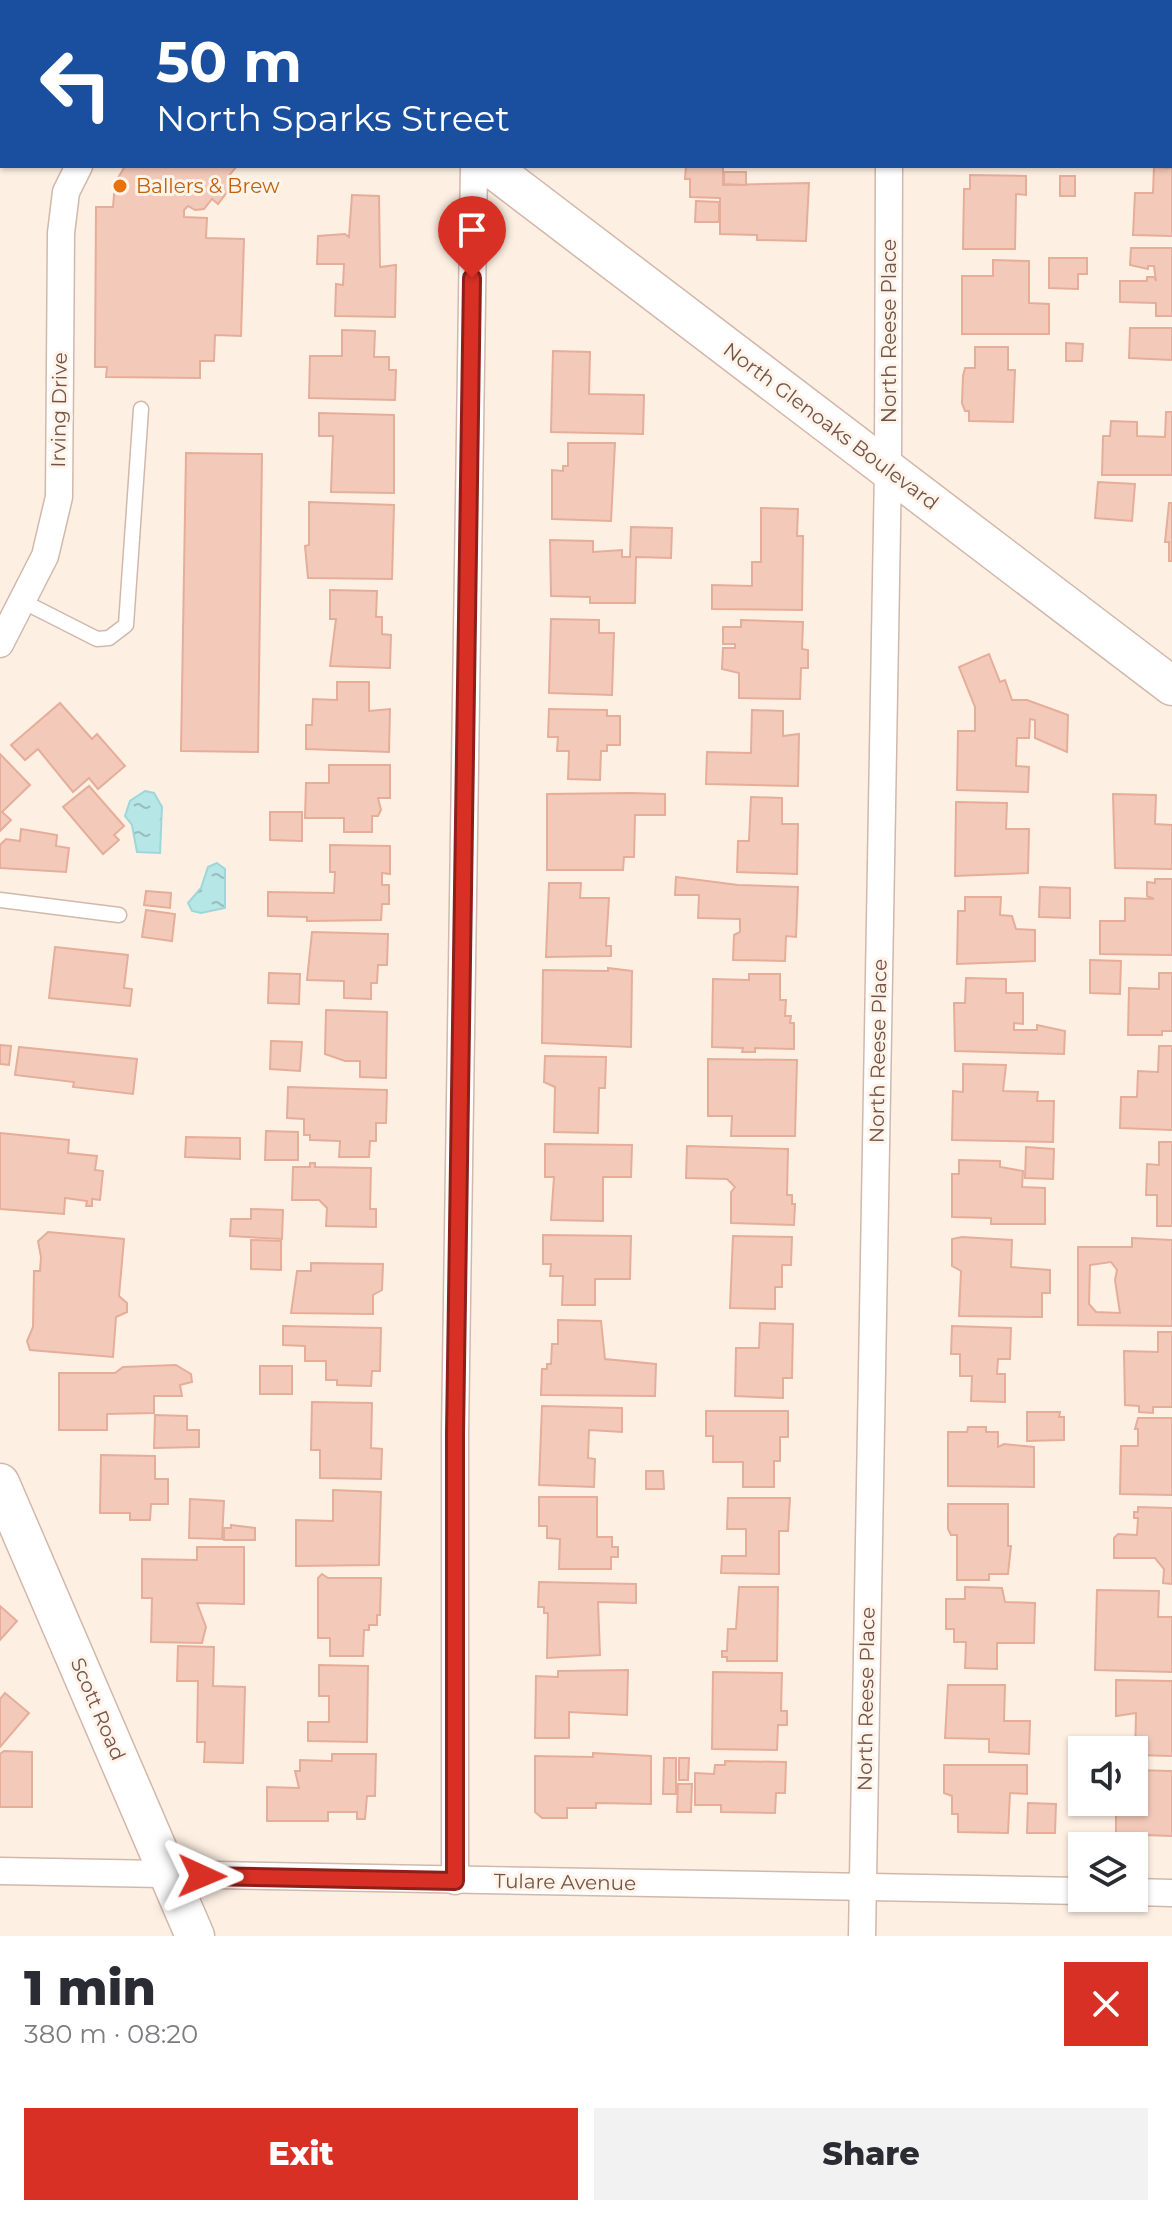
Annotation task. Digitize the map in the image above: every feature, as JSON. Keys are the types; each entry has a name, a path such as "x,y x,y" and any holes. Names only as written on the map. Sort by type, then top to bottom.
{"main road":[{"name":"North Glenoaks Boulevard","path":"492,168 1172,686"},
{"name":"Scott Road","path":"0,1483 195,1936"}],"street":[{"name":"Irving Drive","path":"0,644 45,556 59,497 61,233 66,192 78,168"},
{"path":"455,1881 455,1434 474,168"},
{"name":"North Reese Place","path":"862,1936 888,468 889,168"},
{"name":"Tulare Avenue","path":"0,1871 1068,1891"},
{"path":"1148,1892 1172,1893"}],"lane":[{"path":"24,602 97,639 109,638 126,625 141,409"},
{"path":"0,900 119,915"}],"water":[{"path":"145,791 154,793 162,807 160,853 137,852 132,825 125,816 130,801"},
{"path":"217,863 225,869 225,908 201,913 192,911 188,903 201,888 208,867"}],"building":[{"path":"124,168 235,168 227,178 234,183 218,204 212,199 204,209 195,210 188,206 184,210 184,217 207,218 206,238 244,239 241,336 215,335 214,361 200,361 200,378 106,377 107,367 95,367 96,207 113,207 115,183"},
{"path":"686,168 723,168 723,185 809,183 806,241 757,240 757,235 720,234 720,198 690,197 690,179 685,179"},
{"path":"1154,168 1172,168 1172,236 1133,235 1135,193 1153,193"},
{"path":"724,172 746,172 746,185 724,184"},
{"path":"970,175 1026,176 1026,195 1016,194 1015,249 963,249 964,189 970,189"},
{"path":"1060,176 1075,176 1075,196 1060,196"},
{"path":"352,195 379,196 380,267 396,265 395,317 335,316 336,284 343,285 344,264 317,264 318,236 345,234 349,237"},
{"path":"696,201 719,202 719,222 695,222"},
{"path":"1131,248 1172,248 1172,316 1156,316 1156,303 1120,302 1120,281 1147,281 1147,277 1154,277 1156,281 1154,266 1148,266 1148,269 1130,265"},
{"path":"1049,258 1087,258 1087,274 1078,274 1078,289 1049,288"},
{"path":"993,260 1029,261 1029,303 1049,304 1049,334 962,334 962,276 993,276"},
{"path":"1130,328 1172,328 1172,360 1129,358"},
{"path":"342,330 375,331 374,357 389,357 389,370 396,370 395,400 309,398 310,356 342,356"},
{"path":"1066,343 1083,344 1082,361 1066,361"},
{"path":"975,347 1008,347 1008,370 1015,370 1013,422 969,421 969,411 965,411 962,403 963,376 965,368 975,368"},
{"path":"553,351 590,352 589,394 644,395 643,434 551,432"},
{"path":"1166,412 1172,412 1172,475 1102,475 1103,436 1110,436 1111,421 1137,422 1137,436 1165,437"},
{"path":"319,413 394,415 394,493 331,492 333,436 319,436"},
{"path":"568,443 615,443 611,521 552,519 552,470 563,471 563,466 568,466"},
{"path":"186,453 262,454 258,752 181,751"},
{"path":"1098,482 1135,484 1132,521 1095,518"},
{"path":"309,502 394,505 392,579 308,578 305,546 309,545"},
{"path":"1169,503 1172,503 1172,561 1169,561 1169,542 1165,542"},
{"path":"761,508 798,509 797,536 803,536 802,610 712,609 712,585 752,586 752,562 761,562"},
{"path":"631,527 672,528 671,558 636,557 635,603 590,603 590,597 551,596 550,540 593,541 593,552 622,550 622,557 630,557"},
{"path":"330,590 377,591 376,617 382,617 382,634 391,635 390,668 330,666 336,619 330,619"},
{"path":"551,619 599,620 599,633 614,633 612,695 549,693"},
{"path":"741,620 803,622 802,649 808,650 808,668 801,668 800,699 739,698 739,673 722,669 723,648 735,648 735,644 723,644 723,627 741,627"},
{"path":"989,654 1000,682 1005,680 1012,700 1027,700 1068,715 1067,752 1035,738 1035,720 1030,719 1029,738 1017,738 1016,766 1029,767 1028,792 957,790 958,731 975,731 975,707 959,667"},
{"path":"337,682 369,682 369,711 390,709 389,752 306,749 306,725 312,725 313,699 337,700"},
{"path":"60,703 92,739 97,734 125,766 98,789 89,778 73,792 38,749 25,760 11,745"},
{"path":"549,709 607,710 607,716 620,716 620,745 607,745 607,751 601,751 600,780 568,779 569,751 557,751 558,737 548,737"},
{"path":"752,710 783,711 783,736 799,734 798,786 706,784 707,752 751,753"},
{"path":"0,754 30,785 2,812 11,820 0,831"},
{"path":"329,765 390,765 390,798 378,798 381,810 378,816 372,816 372,832 344,832 344,818 305,818 306,783 329,783"},
{"path":"89,786 124,826 114,835 119,840 103,854 63,807"},
{"path":"547,794 665,794 665,815 635,815 634,857 624,857 623,870 547,870"},
{"path":"1113,794 1156,795 1155,824 1172,825 1172,869 1115,868"},
{"path":"751,797 782,798 782,824 798,824 797,874 737,872 738,841 749,841"},
{"path":"956,802 1007,803 1006,829 1029,829 1028,873 955,876"},
{"path":"270,812 302,812 302,841 270,840"},
{"path":"21,829 57,835 56,846 69,848 66,872 0,868 0,845 6,839 20,841"},
{"path":"330,845 390,846 390,874 382,873 382,885 389,885 389,904 382,904 381,920 307,921 307,917 268,916 268,892 334,893 335,872 330,872"},
{"path":"676,877 738,885 798,887 796,937 786,936 785,961 733,960 734,935 740,932 740,919 698,918 699,895 675,895"},
{"path":"1155,879 1172,879 1172,955 1100,954 1100,921 1125,921 1125,898 1154,899 1147,896 1147,882 1155,883"},
{"path":"549,883 581,883 580,898 609,898 606,946 611,946 611,956 546,957"},
{"path":"1040,887 1070,888 1070,918 1039,917"},
{"path":"146,891 171,893 170,908 144,905"},
{"path":"965,897 1001,897 1000,915 1012,916 1016,929 1035,930 1035,961 957,964 958,911 965,911"},
{"path":"146,910 175,914 172,941 142,937"},
{"path":"312,932 388,934 387,965 378,965 377,983 371,983 371,999 344,998 344,981 307,980"},
{"path":"55,947 128,955 124,988 132,989 130,1006 49,998"},
{"path":"1090,960 1121,961 1120,994 1090,993"},
{"path":"608,968 632,971 631,1047 542,1043 543,970 608,971"},
{"path":"269,973 300,974 299,1004 268,1003"},
{"path":"1159,973 1172,973 1172,1031 1162,1031 1162,1035 1128,1035 1129,988 1159,989"},
{"path":"749,974 780,974 780,1000 786,1000 785,1016 791,1016 790,1023 794,1023 794,1049 755,1048 755,1052 742,1052 743,1048 712,1047 713,979 749,980"},
{"path":"966,978 1006,979 1006,993 1023,993 1023,1024 1014,1023 1014,1030 1037,1030 1037,1025 1065,1031 1064,1054 955,1051 954,1003 965,1003"},
{"path":"326,1010 387,1012 386,1078 360,1077 360,1061 345,1061 325,1054"},
{"path":"271,1041 302,1042 300,1071 270,1069"},
{"path":"0,1045 11,1046 9,1065 0,1064"},
{"path":"1159,1046 1172,1046 1172,1130 1120,1128 1121,1097 1137,1097 1138,1071 1158,1072"},
{"path":"19,1047 137,1059 133,1094 73,1087 74,1082 15,1075"},
{"path":"545,1056 606,1057 605,1088 599,1088 598,1133 554,1132 555,1087 544,1082"},
{"path":"708,1059 797,1060 795,1136 731,1136 732,1116 708,1116"},
{"path":"963,1064 1006,1065 1003,1091 1038,1092 1037,1101 1054,1101 1053,1142 952,1140 953,1091 963,1092"},
{"path":"288,1087 387,1090 386,1123 376,1123 376,1141 370,1141 369,1157 339,1157 340,1141 310,1140 310,1135 304,1135 304,1119 287,1118"},
{"path":"266,1131 298,1132 298,1160 265,1160"},
{"path":"0,1133 69,1140 68,1153 97,1156 95,1170 103,1171 100,1200 92,1199 92,1206 86,1206 87,1201 65,1198 64,1214 0,1209"},
{"path":"186,1137 240,1138 240,1159 185,1157"},
{"path":"1159,1142 1172,1142 1172,1226 1157,1226 1157,1195 1146,1195 1147,1164 1159,1165"},
{"path":"545,1144 632,1145 631,1177 603,1177 603,1221 551,1220 554,1177 545,1177"},
{"path":"687,1146 788,1149 787,1195 792,1195 792,1204 795,1204 794,1225 731,1223 731,1192 735,1187 727,1179 686,1178"},
{"path":"1026,1147 1054,1149 1053,1179 1025,1178"},
{"path":"959,1160 1000,1161 1000,1167 1023,1171 1022,1187 1045,1188 1045,1224 991,1224 991,1218 952,1217 952,1174 959,1174"},
{"path":"310,1163 315,1163 315,1167 371,1168 370,1209 376,1209 376,1227 326,1226 327,1208 319,1200 292,1200 293,1167 310,1167"},
{"path":"251,1209 283,1210 282,1239 230,1236 231,1219 251,1219"},
{"path":"48,1232 124,1239 119,1296 127,1303 127,1312 116,1317 113,1357 30,1350 27,1341 33,1327 34,1271 40,1271 38,1241"},
{"path":"543,1235 631,1236 630,1279 595,1279 595,1305 562,1305 563,1276 550,1276 551,1264 543,1264"},
{"path":"733,1236 792,1237 791,1265 782,1265 782,1287 775,1287 775,1309 730,1308"},
{"path":"1132,1238 1172,1240 1172,1326 1078,1325 1078,1247 1132,1247","holes":["1111,1262 1117,1270 1115,1280 1120,1313 1096,1312 1089,1304 1090,1265"]},
{"path":"952,1239 1012,1240 1011,1267 1050,1270 1050,1293 1042,1293 1042,1317 959,1316 961,1271 952,1266"},
{"path":"251,1240 281,1241 281,1270 251,1269"},
{"path":"311,1263 383,1264 382,1290 373,1295 373,1314 291,1313 297,1271 311,1271"},
{"path":"558,1320 601,1321 605,1359 656,1364 655,1396 541,1395 542,1369 547,1369 547,1364 551,1364 552,1344 558,1344"},
{"path":"760,1323 793,1324 792,1378 783,1378 783,1398 735,1396 736,1348 759,1348"},
{"path":"283,1326 381,1328 380,1371 372,1371 371,1386 337,1385 337,1380 326,1380 326,1361 305,1361 305,1346 283,1345"},
{"path":"952,1326 1011,1328 1010,1359 998,1359 997,1374 1005,1374 1005,1402 971,1401 972,1376 960,1376 960,1354 951,1354"},
{"path":"1158,1332 1172,1332 1172,1407 1153,1407 1153,1413 1139,1412 1139,1406 1125,1405 1124,1351 1158,1352"},
{"path":"176,1365 191,1374 192,1382 180,1385 182,1396 154,1396 154,1413 107,1414 107,1430 59,1430 59,1373 115,1373 123,1367"},
{"path":"260,1366 292,1366 292,1394 260,1394"},
{"path":"312,1402 372,1403 371,1448 382,1449 381,1479 320,1478 320,1450 311,1450"},
{"path":"542,1406 622,1408 622,1432 589,1430 588,1458 595,1459 594,1487 539,1485"},
{"path":"706,1411 788,1411 788,1437 780,1437 780,1461 774,1461 774,1487 743,1487 743,1462 713,1462 713,1436 706,1436"},
{"path":"1027,1412 1060,1412 1059,1417 1064,1417 1064,1440 1027,1441"},
{"path":"155,1415 187,1416 187,1430 199,1430 199,1447 154,1448"},
{"path":"1138,1418 1172,1418 1172,1495 1120,1494 1121,1446 1138,1446 1138,1429 1135,1429"},
{"path":"968,1427 986,1427 986,1432 998,1432 998,1447 1004,1444 1034,1447 1034,1487 948,1486 948,1432 967,1432"},
{"path":"101,1455 155,1456 155,1479 168,1479 168,1504 151,1504 150,1520 130,1520 130,1513 100,1513"},
{"path":"646,1471 663,1471 664,1489 646,1489"},
{"path":"333,1490 381,1492 379,1565 296,1566 296,1520 333,1521"},
{"path":"539,1497 597,1497 597,1537 612,1537 612,1547 618,1547 618,1557 611,1557 611,1569 559,1569 560,1539 547,1538 547,1526 539,1526"},
{"path":"728,1498 790,1498 788,1531 779,1531 779,1574 721,1573 722,1556 746,1556 746,1529 727,1529"},
{"path":"190,1499 224,1501 222,1539 189,1538"},
{"path":"948,1504 1008,1504 1008,1546 1011,1546 1008,1574 989,1574 989,1580 957,1580 957,1535 951,1535 948,1529"},
{"path":"1138,1507 1172,1508 1172,1584 1163,1583 1164,1569 1155,1558 1114,1558 1114,1538 1118,1534 1137,1535 1138,1518 1134,1518 1134,1512 1138,1512"},
{"path":"231,1525 255,1528 255,1540 224,1540 224,1528 231,1528"},
{"path":"197,1547 244,1547 244,1604 197,1603 206,1627 202,1643 151,1642 152,1598 142,1598 142,1559 197,1560"},
{"path":"322,1574 328,1578 381,1578 380,1615 377,1615 377,1625 369,1625 369,1630 364,1630 363,1656 330,1656 330,1638 318,1638 318,1578"},
{"path":"539,1582 636,1584 636,1603 598,1602 600,1655 547,1658 548,1613 544,1613 544,1607 538,1607"},
{"path":"739,1587 778,1587 777,1661 727,1661 727,1657 722,1657 722,1651 727,1651 728,1629 736,1629"},
{"path":"965,1587 1002,1588 1005,1602 1035,1603 1034,1643 997,1643 997,1669 965,1668 966,1642 954,1642 954,1629 946,1629 946,1599 965,1599"},
{"path":"1097,1590 1159,1591 1158,1617 1172,1617 1172,1672 1095,1670"},
{"path":"0,1606 17,1621 0,1640"},
{"path":"178,1646 214,1647 213,1686 245,1687 243,1763 204,1762 205,1742 197,1742 198,1681 177,1681"},
{"path":"319,1665 368,1666 367,1742 308,1741 308,1722 329,1722 329,1696 319,1696"},
{"path":"628,1670 627,1715 569,1712 569,1738 535,1738 536,1676 558,1677 558,1671"},
{"path":"713,1672 782,1673 781,1711 787,1711 787,1725 778,1725 777,1750 712,1749"},
{"path":"1116,1680 1172,1681 1172,1756 1148,1755 1148,1736 1135,1736 1136,1713 1116,1716"},
{"path":"948,1685 1005,1685 1004,1721 1030,1721 1029,1754 989,1752 989,1739 945,1738"},
{"path":"5,1693 29,1713 0,1747 0,1699"},
{"path":"4,1751 32,1752 32,1807 0,1807 0,1754"},
{"path":"593,1753 651,1756 651,1804 596,1803 596,1808 567,1808 567,1818 542,1818 535,1812 535,1756 593,1757"},
{"path":"332,1754 376,1754 375,1796 367,1796 365,1819 357,1819 357,1812 328,1812 328,1821 267,1821 267,1787 299,1788 295,1771 300,1771 300,1760 332,1761"},
{"path":"664,1758 676,1758 676,1794 663,1794"},
{"path":"679,1758 689,1758 688,1780 679,1780"},
{"path":"725,1761 786,1762 785,1793 776,1793 775,1813 721,1812 721,1805 695,1805 695,1773 714,1774 715,1765 725,1765"},
{"path":"944,1765 1027,1765 1027,1794 1010,1793 1008,1833 958,1832 958,1814 952,1814 952,1796 944,1793"},
{"path":"1148,1770 1172,1771 1172,1836 1116,1832 1116,1816 1148,1816"},
{"path":"678,1784 692,1784 691,1812 677,1812"},
{"path":"1028,1803 1056,1804 1055,1833 1027,1833"}],"place":[{"name":"Ballers & Brew","path":"120,186"}],"route":[{"path":"202,1876 455,1881 455,1434 472,278"}]}
